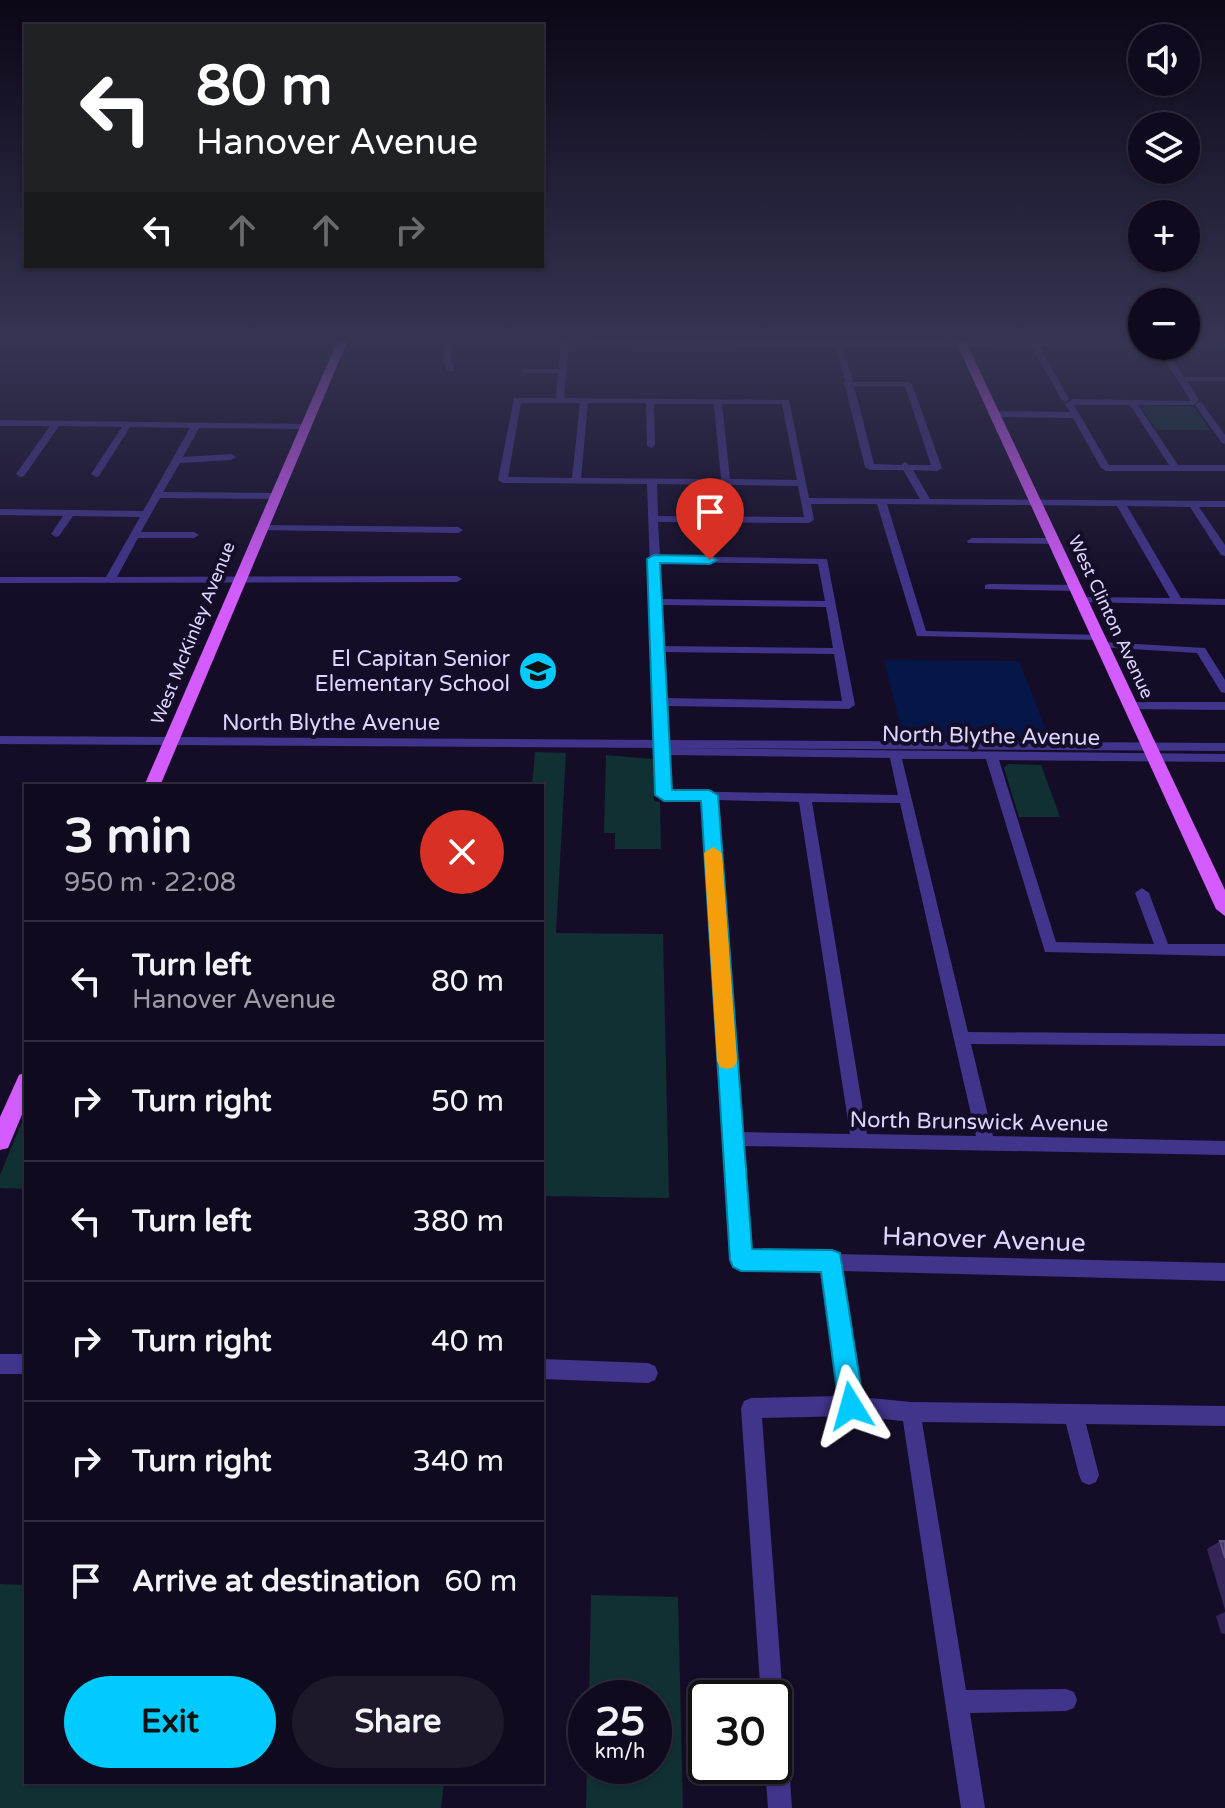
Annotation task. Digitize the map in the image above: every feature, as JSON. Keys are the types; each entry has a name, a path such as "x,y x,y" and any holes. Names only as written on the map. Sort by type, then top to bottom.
{"main road":[{"name":"West McKinley Avenue","path":"274,496 270,492 299,426"},
{"name":"West McKinley Avenue","path":"153,784 260,528 274,496 280,491 307,426"},
{"name":"West Clinton Avenue","path":"1000,426 1225,909"},
{"path":"0,1141 24,1086"}],"street":[{"path":"21,474 54,426"},
{"path":"96,474 126,426"},
{"path":"109,581 195,426"},
{"path":"512,426 503,480 802,483"},
{"path":"576,481 581,426"},
{"path":"651,426 651,445"},
{"path":"720,426 726,482"},
{"path":"652,519 809,520 791,426"},
{"path":"859,426 870,467 905,465 937,468 923,426"},
{"path":"1082,426 1106,468 1225,468"},
{"path":"1148,426 1175,467"},
{"path":"176,460 231,457"},
{"path":"905,465 926,501"},
{"path":"652,482 664,795 905,799"},
{"path":"156,495 274,496"},
{"path":"806,501 1225,504"},
{"path":"881,501 921,634 1100,641 1201,650 1225,689"},
{"path":"1120,503 1177,601"},
{"path":"1192,503 1225,553"},
{"path":"0,512 146,514"},
{"path":"56,534 70,513"},
{"path":"260,528 458,530"},
{"path":"134,535 194,535"},
{"path":"972,541 1055,541"},
{"path":"654,559 823,561 849,705 660,702"},
{"path":"0,580 457,579"},
{"path":"989,587 1225,602"},
{"path":"656,602 830,604"},
{"path":"659,649 839,651"},
{"path":"1130,706 1225,706"},
{"name":"North Blythe Avenue","path":"0,740 662,746 672,742 688,742 1153,752 1225,758"},
{"name":"North Blythe Avenue","path":"662,746 672,752 991,755 1153,752 1225,747"},
{"path":"895,754 986,1143"},
{"path":"991,755 1050,948 1225,950"},
{"path":"709,795 732,1139"},
{"path":"805,798 859,1139"},
{"path":"1142,893 1163,949"},
{"path":"961,1038 1225,1040"},
{"name":"North Brunswick Avenue","path":"732,1139 1225,1148"},
{"name":"Hanover Avenue","path":"732,1139 741,1260 1225,1272"},
{"path":"832,1261 851,1406"},
{"path":"0,1364 24,1364"},
{"path":"544,1369 648,1373"},
{"path":"771,1680 751,1408 851,1406 911,1412 1225,1416"},
{"path":"911,1412 973,1808"},
{"path":"1073,1414 1089,1475"},
{"path":"957,1702 1066,1700"},
{"path":"778,1784 780,1808"}],"green space":[{"path":"1154,426 1207,426 1210,430 1157,430"},
{"path":"535,752 566,753 556,933 663,934 669,1198 544,1196 544,784 532,784"},
{"path":"606,755 653,759 654,801 660,802 661,849 615,849 615,833 604,833"},
{"path":"1008,764 1041,765 1060,817 1019,817 1004,768"},
{"path":"24,1117 24,1189 0,1188 0,1175"},
{"path":"0,1584 24,1585 24,1784 444,1784 441,1808 0,1808"},
{"path":"591,1595 678,1597 683,1808 586,1808 587,1784 672,1784 672,1680 589,1680"}],"water":[{"path":"884,660 1019,661 1049,738 903,736"}],"building":[{"path":"1220,1541 1225,1541 1225,1558"}],"slow traffic":[{"path":"713,853 727,1061"}],"place":[{"name":"El Capitan Senior Elementary School","path":"538,671"}],"route":[{"path":"710,560 654,559 664,795 709,795 741,1260 832,1261 851,1406"}]}
